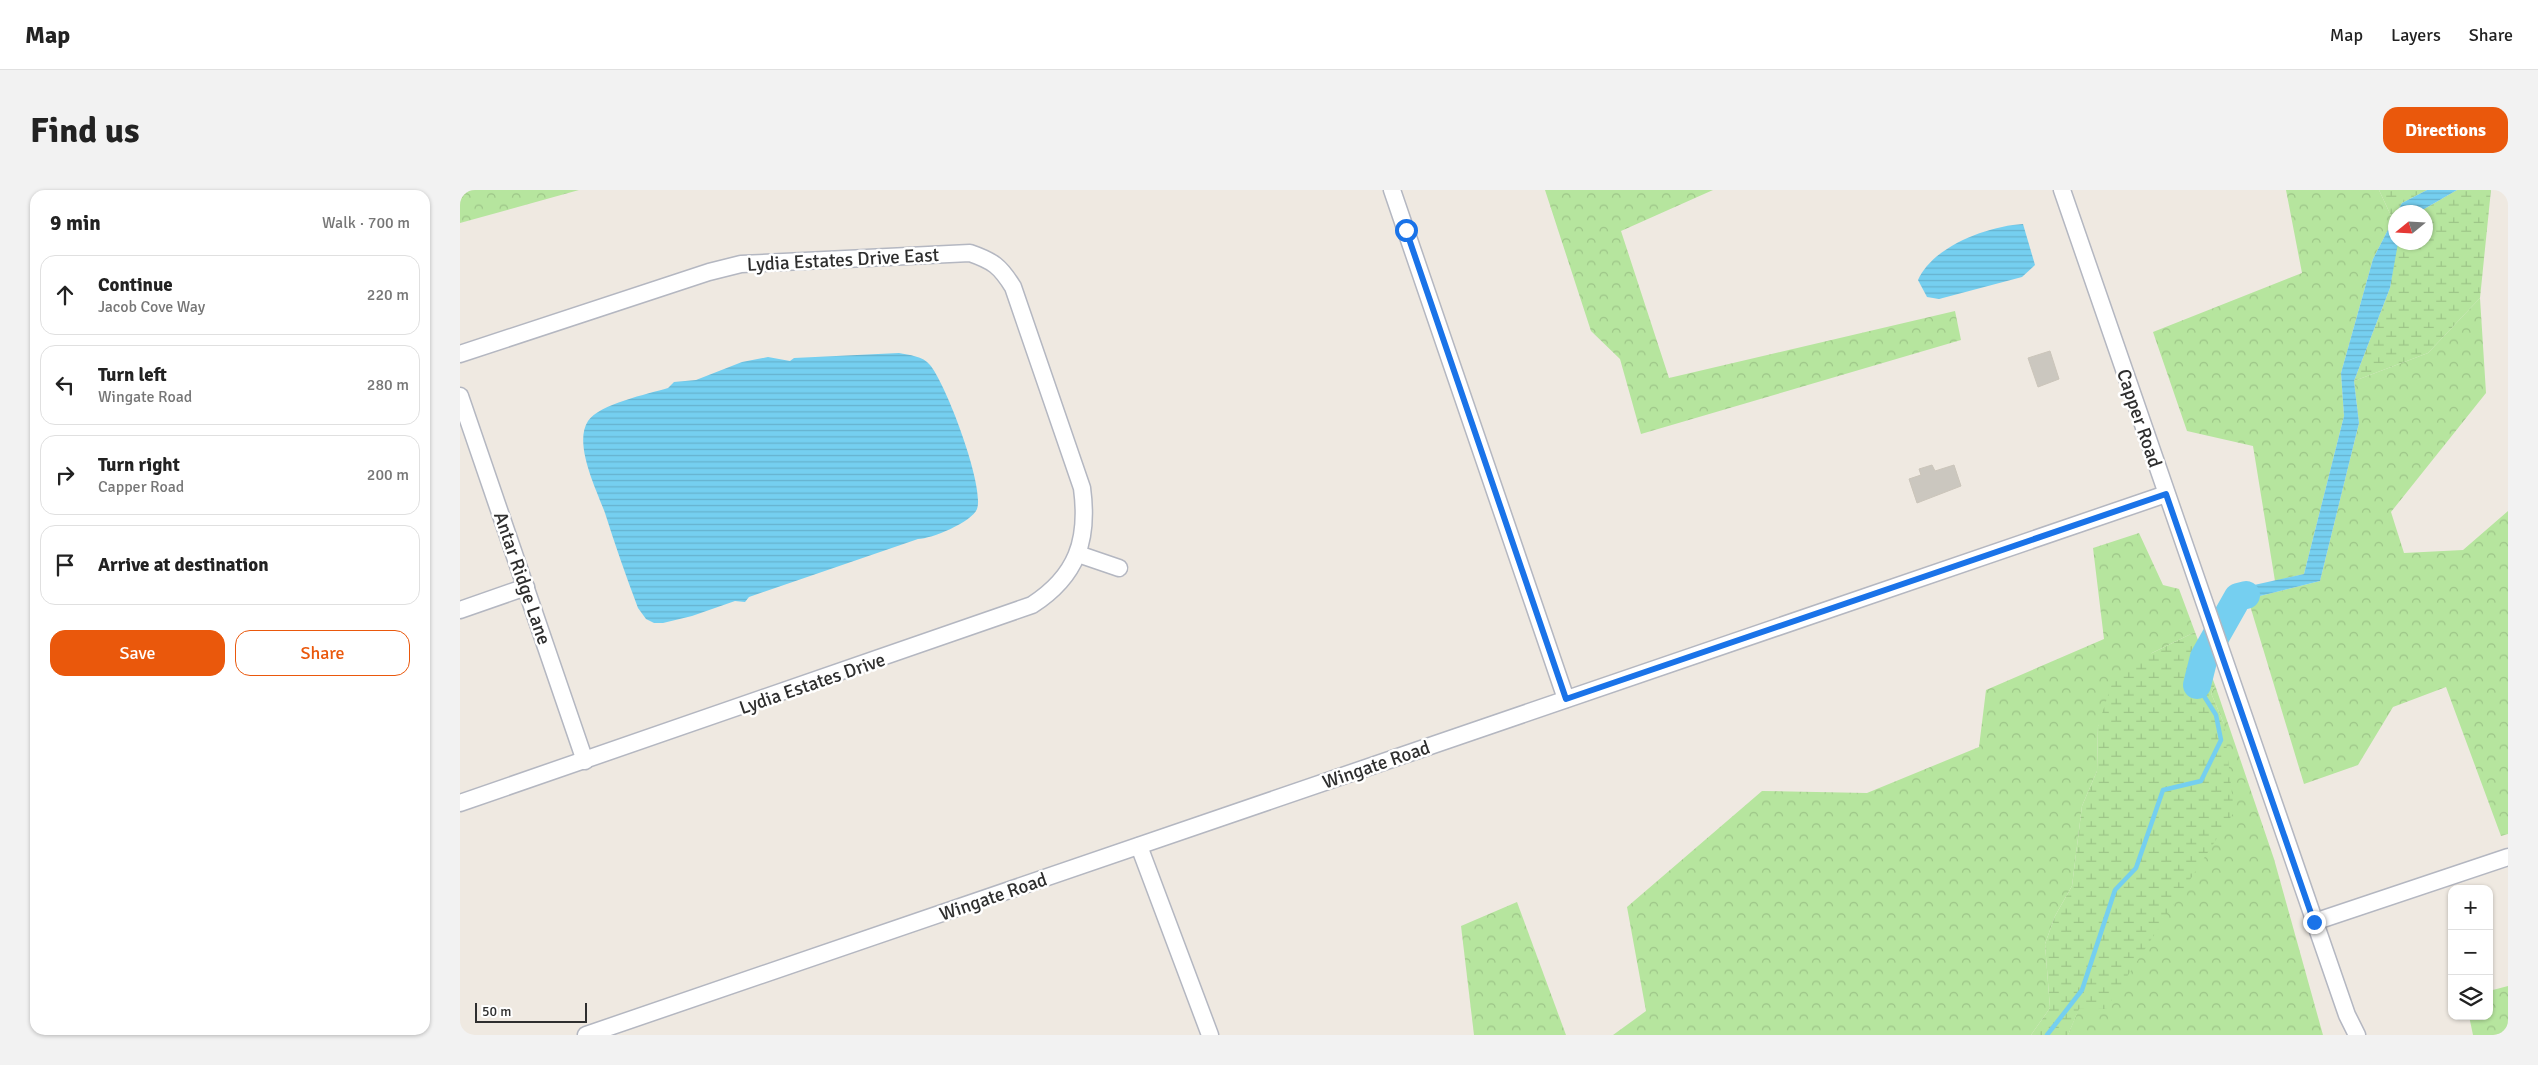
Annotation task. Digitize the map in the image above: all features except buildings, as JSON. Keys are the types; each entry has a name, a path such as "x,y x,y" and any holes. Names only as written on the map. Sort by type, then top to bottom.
{"street":[{"path":"1392,190 1566,699"},
{"name":"Capper Road","path":"2062,190 2314,922 2356,1035"},
{"name":"Lydia Estates Drive East","path":"460,354 699,275 741,264 970,253 992,261 1005,273 1013,287 1082,488"},
{"name":"Antar Ridge Lane","path":"460,396 585,761"},
{"name":"Lydia Estates Drive","path":"460,803 1018,612 1051,593 1064,579 1078,554 1084,534 1085,510 1082,488"},
{"name":"Wingate Road","path":"590,1034 2166,494"},
{"path":"1078,554 1119,568"},
{"path":"460,610 526,587"},
{"path":"1139,846 1210,1035"},
{"path":"2314,922 2508,856"},
{"name":"Capper Road","path":"2347,1015 2351,1035"}],"green space":[{"path":"460,190 579,190 460,223"},
{"path":"1545,190 1713,190 1621,231 1669,378 1955,311 1961,340 1641,434 1620,359 1591,331"},
{"path":"2286,190 2379,190 2388,209 2388,230 2373,259 2341,373 2344,416 2304,574 2275,581 2253,446 2187,431 2153,332 2302,273"},
{"path":"2379,190 2427,190 2401,205 2388,205 2388,209"},
{"path":"2457,190 2491,190 2480,298 2428,353 2354,381 2390,288 2396,250 2433,250 2433,205 2431,205"},
{"path":"2480,298 2486,393 2391,512 2404,553 2463,550 2508,511 2508,834 2501,836 2446,687 2393,707 2358,765 2304,784 2248,599 2320,581 2359,423 2354,381 2428,353"},
{"path":"2139,533 2163,585 2179,589 2195,632 2152,653 2098,726 2097,771 2082,806 2072,886 2055,916 2045,944 2050,1008 2031,1035 1613,1035 1646,1011 1627,907 1762,791 1867,793 1979,747 1986,690 2104,639 2093,548"},
{"path":"2195,632 2215,685 2211,693 2224,724 2234,812 2106,1009 2079,1009 2068,1035 2031,1035 2050,1008 2045,944 2055,916 2072,886 2082,806 2097,771 2098,726 2112,683 2152,653"},
{"path":"2215,685 2274,859 2323,1035 2068,1035 2079,1008 2224,724 2211,693"},
{"path":"1517,902 1566,1035 1474,1035 1461,926"},
{"path":"2508,986 2508,1035 2473,1035 2470,1020 2493,1020 2493,990"}],"water":[{"path":"2427,190 2457,190 2431,205 2401,205"},
{"path":"2023,224 2035,265 2022,277 1939,299 1927,297 1918,280 1925,268 1936,257 1963,240 1978,234"},
{"path":"2388,230 2388,250 2397,250 2390,288 2354,381 2359,423 2320,581 2248,599 2225,624 2220,608 2236,589 2304,574 2344,416 2341,373 2373,259"},
{"path":"899,353 916,356 927,362 945,392 970,459 975,480 978,497 977,509 974,514 960,524 941,533 918,539 749,597 745,602 735,601 692,616 663,623 654,623 646,619 638,608 588,467 583,442 584,431 588,421 594,415 613,405 668,388 674,382 696,380 742,362 768,357 790,361 794,358"}],"waterway":[{"path":"2197,685 2204,657 2238,597 2246,595"},
{"path":"2047,1035 2082,990 2115,890 2136,868 2163,790 2201,781 2221,740 2216,715 2197,685"}],"route":[{"path":"1406,230 1566,699 2166,494 2314,922"}]}
